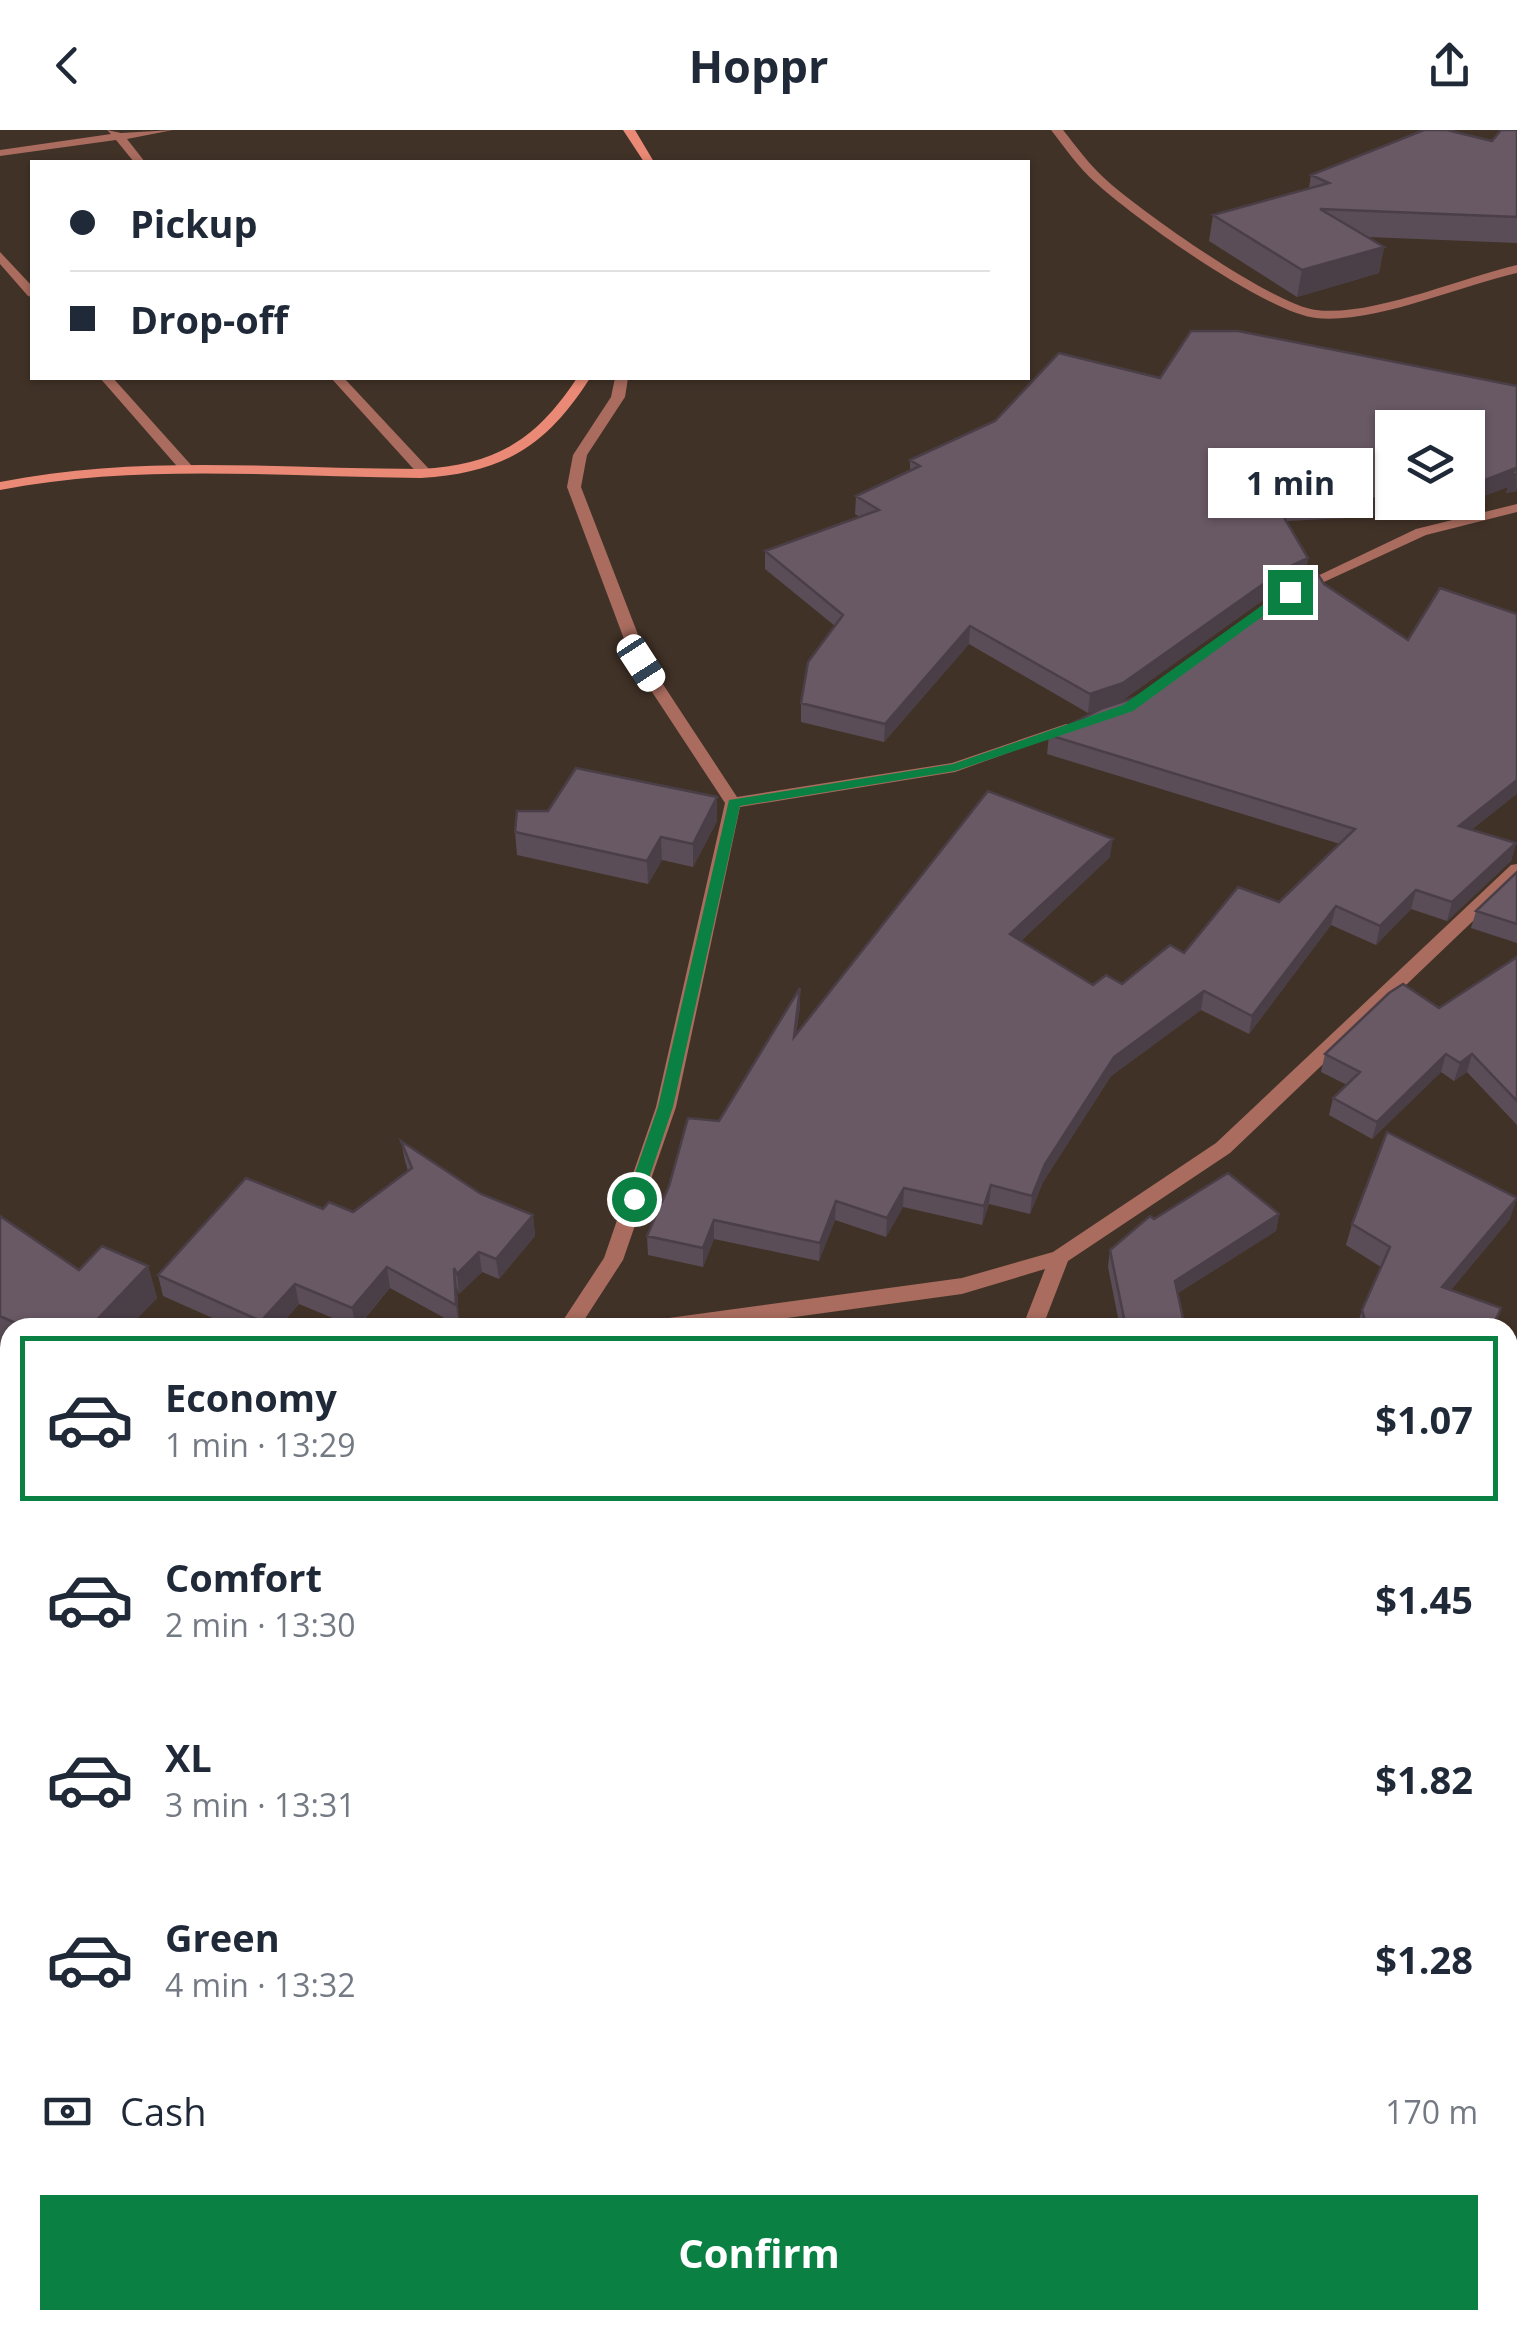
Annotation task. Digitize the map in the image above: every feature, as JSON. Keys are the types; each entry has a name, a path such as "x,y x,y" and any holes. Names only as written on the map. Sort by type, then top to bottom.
{"street":[{"path":"0,153 115,134 166,130"},
{"path":"629,130 648,160"},
{"path":"1057,130 1098,179 1232,274 1287,307 1312,314 1362,311 1517,269"},
{"path":"115,134 138,160"},
{"path":"0,256 30,291"},
{"path":"108,380 187,469"},
{"path":"339,380 424,472"},
{"path":"0,486 57,472 424,472 465,468 501,458 539,436 565,408 582,380"},
{"path":"575,1318 613,1260 666,1107 734,803 641,663 574,486 580,455 618,397 622,380"},
{"path":"1274,604 1290,592 1421,532 1517,508"},
{"path":"734,803 955,767 1094,720"},
{"path":"727,1318 962,1286 1060,1257 1223,1148 1517,869"},
{"path":"1036,1318 1060,1257"}],"building":[{"path":"1424,130 1447,130 1492,141 1501,130 1517,130 1517,217 1320,209 1384,247 1302,270 1213,215 1329,183 1311,175"},
{"path":"1191,331 1238,331 1517,386 1517,474 1511,475 1516,468 1485,480 1485,410 1375,410 1375,499 1276,504 1308,558 1286,568 1123,683 1090,694 970,626 885,724 801,703 808,662 843,615 765,551 879,510 856,496 920,466 910,460 995,421 1059,353 1160,378"},
{"path":"1317,573 1324,584 1408,640 1440,588 1517,614 1517,780 1459,826 1516,843 1452,902 1416,890 1380,926 1336,906 1252,1016 1204,991 1114,1057 1045,1164 1032,1196 991,1185 984,1206 904,1188 887,1218 836,1201 820,1243 714,1220 703,1248 647,1236 669,1186 688,1118 719,1121 800,988 794,1037 988,791 1113,839 1010,934 1093,985 1106,975 1122,984 1170,945 1184,953 1238,887 1279,902 1355,829 1049,735 1103,708 1139,696 1300,580"},
{"path":"576,768 717,797 693,844 661,837 647,861 515,832 517,811 548,811"},
{"path":"1517,872 1517,924 1476,911"},
{"path":"1517,957 1517,1101 1472,1054 1460,1063 1446,1054 1377,1122 1333,1098 1360,1072 1325,1054 1389,993 1403,984 1439,1008"},
{"path":"1387,1132 1517,1198 1442,1287 1501,1308 1496,1318 1364,1318 1362,1310 1390,1247 1352,1224"},
{"path":"401,1141 481,1194 533,1215 496,1259 479,1252 457,1274 454,1268 456,1305 387,1267 352,1308 295,1284 264,1318 254,1318 158,1275 246,1178 323,1209 329,1202 353,1212 412,1168"},
{"path":"1228,1173 1279,1214 1175,1281 1183,1318 1124,1318 1110,1250 1150,1216 1154,1219"},
{"path":"0,1216 79,1270 102,1246 148,1266 99,1318 0,1316"}],"route":[{"path":"634,1199 666,1107 734,803 955,767 1128,708 1290,592"}]}
